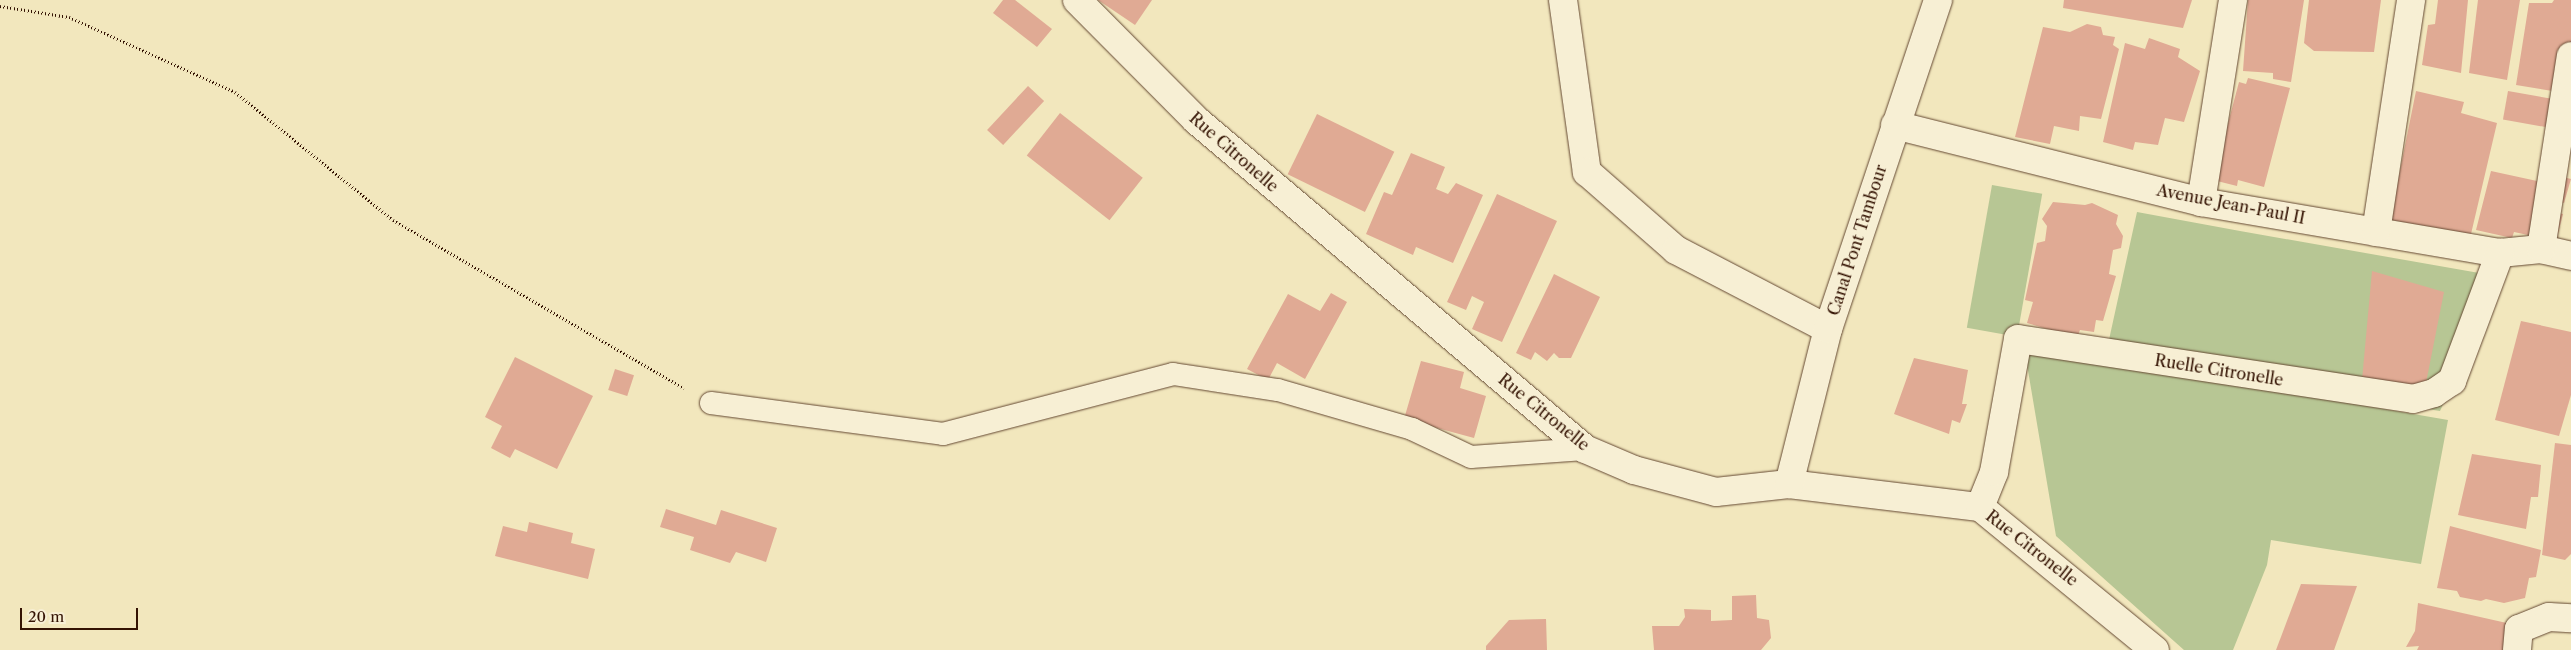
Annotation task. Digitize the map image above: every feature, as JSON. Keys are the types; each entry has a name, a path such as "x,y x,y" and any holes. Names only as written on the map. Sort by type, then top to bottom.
{"street":[{"name":"Rue Citronelle","path":"1077,0 1196,120 1585,449 1634,470 1716,492 1789,484 1980,507 2155,650"},
{"path":"1563,0 1587,172 1676,250 1828,329"},
{"name":"Canal Pont Tambour","path":"1789,484 1828,329 1938,0"},
{"path":"2201,202 2232,0"},
{"path":"2376,232 2411,0"},
{"path":"2541,249 2571,56"},
{"name":"Avenue Jean-Paul II","path":"1895,125 2201,202 2500,253 2541,249 2571,256"},
{"name":"Ruelle Citronelle","path":"1980,507 1994,472 2018,339 2413,399 2434,394 2452,380 2500,253"},
{"path":"2516,650 2519,628 2549,617 2571,618"}],"lane":[{"path":"711,403 943,434 1173,374 1278,390 1412,429 1471,457 1585,449"}],"path":[{"path":"0,6 70,17 235,92 393,220 711,403"}],"green space":[{"path":"1992,185 2042,194 2017,337 1967,328"},
{"path":"2137,212 2502,277 2440,411 2105,358"},
{"path":"2024,347 2448,420 2421,564 2271,540 2267,565 2233,650 2184,650 2056,536"}],"building":[{"path":"1003,0 1015,0 1052,29 1037,47 993,13"},
{"path":"1098,0 1152,0 1135,25"},
{"path":"2064,0 2192,0 2183,28 2063,8"},
{"path":"2248,0 2304,0 2291,82 2273,79 2273,73 2243,71"},
{"path":"2309,0 2381,0 2374,52 2314,51 2304,43"},
{"path":"2438,0 2468,0 2461,73 2422,65 2428,25 2435,24"},
{"path":"2478,0 2520,0 2507,80 2469,73"},
{"path":"2554,0 2571,0 2571,94 2516,85 2529,3 2552,3"},
{"path":"2087,24 2101,27 2103,35 2115,37 2113,45 2119,49 2101,119 2080,116 2079,131 2054,126 2050,144 2015,137 2043,27 2070,32"},
{"path":"2149,38 2180,49 2178,57 2200,71 2184,122 2165,118 2158,145 2135,142 2133,150 2103,142 2125,43 2145,49"},
{"path":"2248,78 2290,88 2264,187 2238,180 2237,186 2213,180 2239,82 2246,84"},
{"path":"1028,86 1044,101 1003,145 987,130"},
{"path":"2416,91 2464,102 2461,113 2497,123 2471,234 2390,220"},
{"path":"2508,91 2571,102 2566,131 2503,120"},
{"path":"1060,113 1143,178 1109,220 1027,156"},
{"path":"1317,114 1394,152 1365,212 1288,174"},
{"path":"1411,153 1445,167 1436,189 1448,194 1456,183 1483,195 1453,263 1416,247 1413,255 1366,234 1384,192 1392,195"},
{"path":"2491,171 2537,181 2540,171 2571,179 2564,203 2560,202 2557,213 2563,214 2556,241 2514,232 2512,238 2476,230"},
{"path":"1497,194 1557,221 1502,342 1472,329 1484,302 1472,296 1466,310 1447,302"},
{"path":"2053,202 2085,205 2092,203 2118,215 2116,224 2123,236 2121,248 2113,250 2109,274 2116,276 2103,321 2096,320 2094,332 2080,330 2077,338 2027,323 2033,302 2025,300 2037,243 2045,241 2047,226 2042,219"},
{"path":"2372,271 2444,292 2424,393 2362,380"},
{"path":"1554,274 1600,297 1571,358 1559,358 1554,353 1547,361 1535,352 1531,360 1516,353"},
{"path":"1331,293 1347,302 1305,379 1277,363 1268,380 1247,369 1288,294 1320,311"},
{"path":"2521,321 2571,332 2571,395 2559,436 2495,420"},
{"path":"515,357 593,396 557,469 515,449 510,458 491,448 502,426 485,417"},
{"path":"1914,358 1968,370 1962,404 1967,404 1960,423 1952,420 1949,434 1894,414"},
{"path":"1421,361 1464,372 1460,388 1486,396 1474,438 1404,419"},
{"path":"615,369 634,375 627,396 608,390"},
{"path":"2555,443 2571,445 2571,554 2565,560 2542,555"},
{"path":"2472,454 2541,465 2538,497 2531,497 2526,529 2458,515"},
{"path":"666,509 716,525 721,510 777,528 766,562 736,552 730,563 690,550 694,537 660,527"},
{"path":"529,522 573,533 571,543 595,549 588,579 495,556 503,526 527,532"},
{"path":"2450,526 2541,550 2536,577 2529,578 2525,598 2504,603 2486,599 2481,601 2460,597 2457,591 2437,588"},
{"path":"2301,584 2357,586 2334,650 2276,650"},
{"path":"1756,595 1757,618 1769,620 1771,638 1761,650 1654,650 1652,626 1679,626 1685,617 1684,609 1711,610 1711,621 1732,620 1732,596"},
{"path":"2418,603 2520,626 2517,650 2417,650 2419,646 2406,647 2415,631"},
{"path":"1546,619 1547,650 1486,650 1486,646 1509,620"}]}
